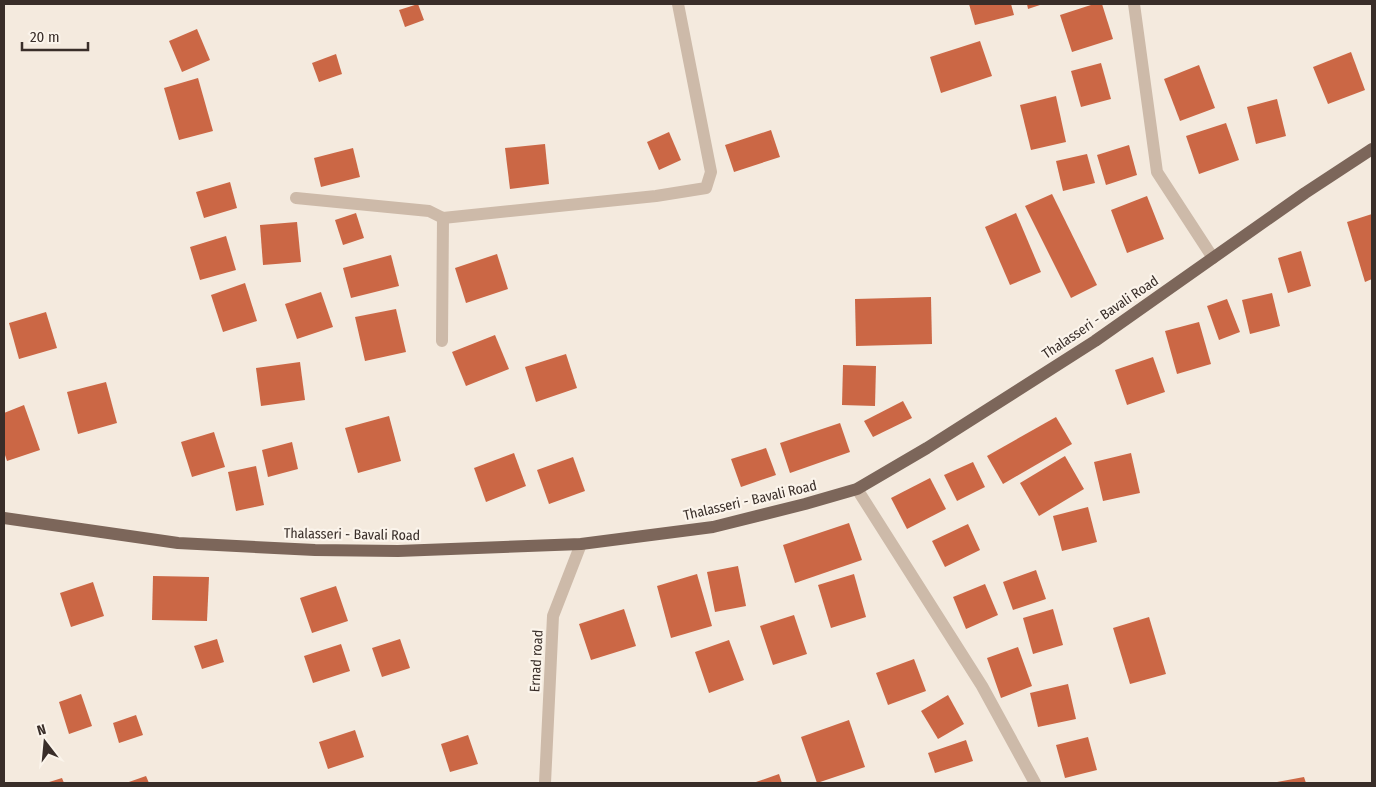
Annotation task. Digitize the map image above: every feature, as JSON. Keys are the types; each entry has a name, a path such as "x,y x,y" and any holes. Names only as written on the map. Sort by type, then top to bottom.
{"main road":[{"name":"Thalasseri - Bavali Road","path":"4,518 178,543 315,550 398,551 580,544 712,527 805,504 857,489 927,448 1095,341 1372,149"}],"street":[{"path":"296,198 429,211 443,218 656,196 706,188 711,172 678,4"},
{"path":"1134,4 1157,172 1213,258"},
{"path":"442,341 443,218"},
{"path":"857,489 982,686 1036,783"},
{"name":"Ernad road","path":"545,783 553,616 580,544"}],"building":[{"path":"418,4 424,20 405,27 399,10"},
{"path":"969,4 1011,4 1014,15 975,25"},
{"path":"1027,4 1043,4 1028,9"},
{"path":"1094,4 1102,4 1113,39 1072,52 1060,15"},
{"path":"197,29 210,60 182,72 169,41"},
{"path":"980,41 992,76 941,93 930,57"},
{"path":"1351,52 1365,90 1328,104 1313,67"},
{"path":"336,54 342,74 319,82 312,63"},
{"path":"1101,63 1111,99 1081,107 1071,71"},
{"path":"1199,65 1215,108 1180,121 1164,79"},
{"path":"198,78 213,131 179,140 164,88"},
{"path":"1056,96 1066,142 1031,150 1020,105"},
{"path":"1277,99 1286,136 1256,144 1247,107"},
{"path":"1226,123 1239,160 1199,174 1186,136"},
{"path":"771,130 780,157 734,172 725,145"},
{"path":"669,132 681,160 659,170 647,142"},
{"path":"545,144 549,184 510,189 505,148"},
{"path":"1129,145 1137,175 1106,185 1097,155"},
{"path":"353,148 360,177 321,187 314,158"},
{"path":"1087,154 1095,183 1063,191 1056,161"},
{"path":"230,182 237,208 204,218 196,192"},
{"path":"1052,194 1097,285 1071,298 1025,206"},
{"path":"1147,196 1164,239 1127,253 1111,210"},
{"path":"356,213 364,238 343,245 335,220"},
{"path":"1016,213 1041,272 1010,285 985,227"},
{"path":"1372,214 1372,279 1365,282 1347,222"},
{"path":"297,222 301,262 263,265 260,225"},
{"path":"226,236 236,270 200,280 190,247"},
{"path":"1301,251 1311,286 1288,293 1278,258"},
{"path":"497,254 508,289 466,303 455,268"},
{"path":"391,255 399,286 351,298 343,268"},
{"path":"245,283 257,321 223,332 211,295"},
{"path":"321,292 333,327 297,339 285,304"},
{"path":"1272,293 1280,326 1250,334 1242,300"},
{"path":"931,297 932,344 856,346 855,299"},
{"path":"1227,299 1240,332 1219,340 1207,306"},
{"path":"396,309 406,352 365,361 355,317"},
{"path":"46,312 57,348 19,359 9,323"},
{"path":"1199,322 1211,364 1177,374 1165,331"},
{"path":"495,335 509,369 466,386 452,352"},
{"path":"566,354 577,388 536,402 525,367"},
{"path":"1153,357 1165,392 1127,405 1115,370"},
{"path":"300,362 305,400 261,406 256,368"},
{"path":"843,365 876,366 875,406 842,405"},
{"path":"106,382 117,423 78,434 67,392"},
{"path":"903,401 912,418 873,437 864,421"},
{"path":"24,405 40,450 7,461 4,452 4,413"},
{"path":"389,416 401,461 358,473 345,428"},
{"path":"1056,417 1072,444 1003,484 987,456"},
{"path":"840,423 850,452 790,473 780,443"},
{"path":"214,432 225,467 192,477 181,442"},
{"path":"292,442 298,469 268,477 262,450"},
{"path":"766,448 776,475 741,487 731,459"},
{"path":"514,453 526,486 486,502 474,468"},
{"path":"1131,453 1140,493 1103,501 1094,462"},
{"path":"1065,456 1084,489 1039,516 1020,483"},
{"path":"573,457 585,491 549,504 537,470"},
{"path":"973,462 985,487 957,501 944,475"},
{"path":"256,466 264,505 236,511 228,472"},
{"path":"930,478 946,509 907,529 891,498"},
{"path":"1088,507 1097,542 1062,551 1053,516"},
{"path":"849,523 862,560 795,583 783,545"},
{"path":"968,524 980,550 945,567 932,541"},
{"path":"738,566 746,606 715,612 707,572"},
{"path":"1036,570 1046,599 1013,610 1003,582"},
{"path":"697,574 712,626 671,638 657,586"},
{"path":"854,574 866,617 831,628 818,585"},
{"path":"153,576 209,577 207,621 152,620"},
{"path":"93,582 104,616 71,627 60,593"},
{"path":"985,584 998,615 966,629 953,597"},
{"path":"336,586 348,621 312,633 300,598"},
{"path":"624,609 636,646 591,660 579,624"},
{"path":"1053,609 1063,645 1033,654 1023,618"},
{"path":"794,615 807,654 773,665 760,626"},
{"path":"1149,617 1166,674 1130,684 1113,628"},
{"path":"217,639 224,662 202,669 194,646"},
{"path":"400,639 410,668 382,677 372,648"},
{"path":"729,640 744,680 709,693 695,652"},
{"path":"341,644 350,671 313,683 304,656"},
{"path":"1018,647 1032,686 1001,698 987,658"},
{"path":"914,659 926,691 888,705 876,673"},
{"path":"1068,684 1076,719 1038,727 1030,693"},
{"path":"81,694 92,726 69,734 59,702"},
{"path":"948,695 964,724 938,739 921,711"},
{"path":"136,715 143,735 119,743 113,723"},
{"path":"849,720 865,767 817,783 801,737"},
{"path":"355,730 364,757 328,769 319,742"},
{"path":"468,735 478,764 450,772 441,744"},
{"path":"1088,737 1097,770 1065,778 1056,745"},
{"path":"966,740 973,761 935,773 928,753"},
{"path":"779,774 782,783 753,783"},
{"path":"146,776 149,783 126,783"},
{"path":"1304,777 1306,783 1277,782"},
{"path":"62,778 64,783 46,783"}]}
